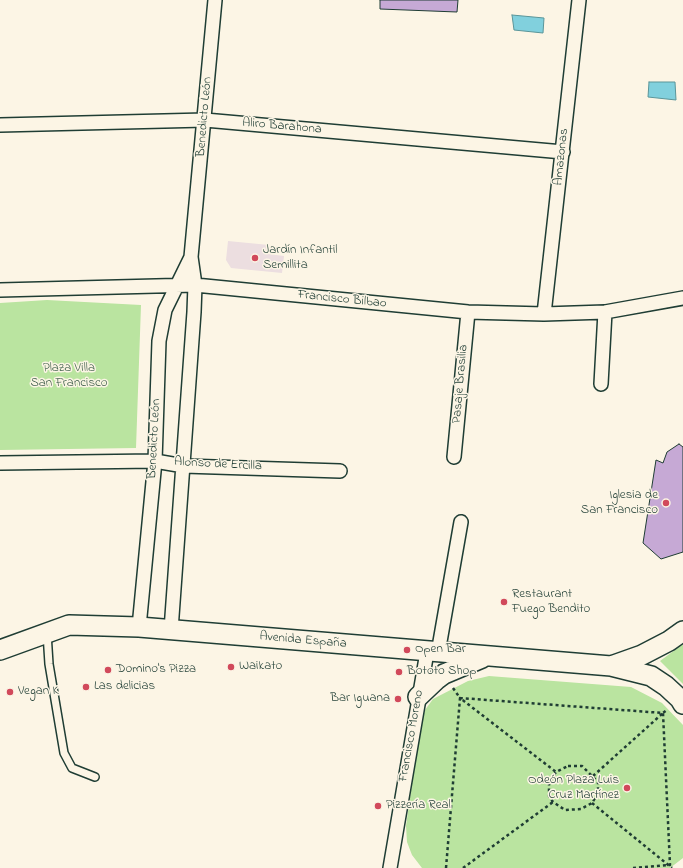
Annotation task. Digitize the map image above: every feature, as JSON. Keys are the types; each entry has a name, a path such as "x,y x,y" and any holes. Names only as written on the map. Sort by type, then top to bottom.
{"main road":[{"name":"Avenida España","path":"0,650 69,625 139,627 487,657 611,666 651,676 681,701"},
{"name":"Avenida España","path":"611,666 642,655 669,641 683,631"},
{"path":"418,697 444,674 487,657"}],"street":[{"name":"Benedicto León","path":"171,630 184,466 195,285 191,257 205,120 215,0"},
{"name":"Amazonas","path":"544,314 579,0"},
{"name":"Aliro Barahona","path":"0,124 205,120 563,152"},
{"name":"Benedicto León","path":"139,627 155,461 159,341 166,310 191,257"},
{"name":"Francisco Bilbao","path":"0,290 195,285 468,312 544,314 605,312 683,298"},
{"name":"Pasaje Brasilia","path":"454,457 468,312"},
{"path":"601,384 605,312"},
{"name":"Alonso de Ercilla","path":"0,463 155,461 184,466 340,470"},
{"path":"433,652 461,522"},
{"name":"Francisco Moreno","path":"392,866 418,697 433,652"}],"lane":[{"path":"47,633 49,664 64,753 72,768 94,776"}],"path":[{"path":"444,674 460,698 556,772"},
{"path":"460,698 663,713"},
{"path":"446,868 460,698"},
{"path":"593,776 663,713 681,701"},
{"path":"663,713 671,867"},
{"path":"568,766 582,766 593,776 598,782 598,793 592,803 581,809 565,810 553,802 549,796 549,783 556,772 568,766"},
{"path":"463,868 553,802"},
{"path":"592,803 671,867"},
{"path":"633,868 671,867"}],"shaded area":[{"name":"Jardín Infantil Semillita","path":"228,241 269,245 268,254 284,256 282,273 231,268 226,260"}],"green space":[{"name":"Plaza Villa San Francisco","path":"47,300 141,305 136,448 0,450 0,303"},
{"path":"683,644 683,684 660,661"},
{"path":"489,676 631,687 662,703 683,725 683,858 670,868 422,868 412,855 407,842 406,826 420,727 425,710 433,699 468,681"}],"water":[{"path":"512,15 544,18 543,33 514,30"},
{"path":"649,82 675,82 676,100 648,97"}],"building":[{"path":"380,0 458,0 457,12 380,9"},
{"name":"Iglesia de San Francisco","path":"679,444 683,447 683,552 661,559 643,543 656,460 663,463 667,452"}],"place":[{"name":"Jardín Infantil Semillita","path":"255,258"},
{"name":"Iglesia de San Francisco","path":"666,503"},
{"name":"Restaurant Fuego Bendito","path":"504,602"},
{"name":"Open Bar","path":"407,650"},
{"name":"Waikato","path":"231,667"},
{"name":"Domino's Pizza","path":"108,670"},
{"name":"Bototo Shop","path":"399,672"},
{"name":"Las delicias","path":"86,687"},
{"name":"Vegan K","path":"10,692"},
{"name":"Bar Iguana","path":"398,699"},
{"name":"Odeón Plaza Luis Cruz Martínez","path":"627,788"},
{"name":"Pizzería Real","path":"378,806"}]}
